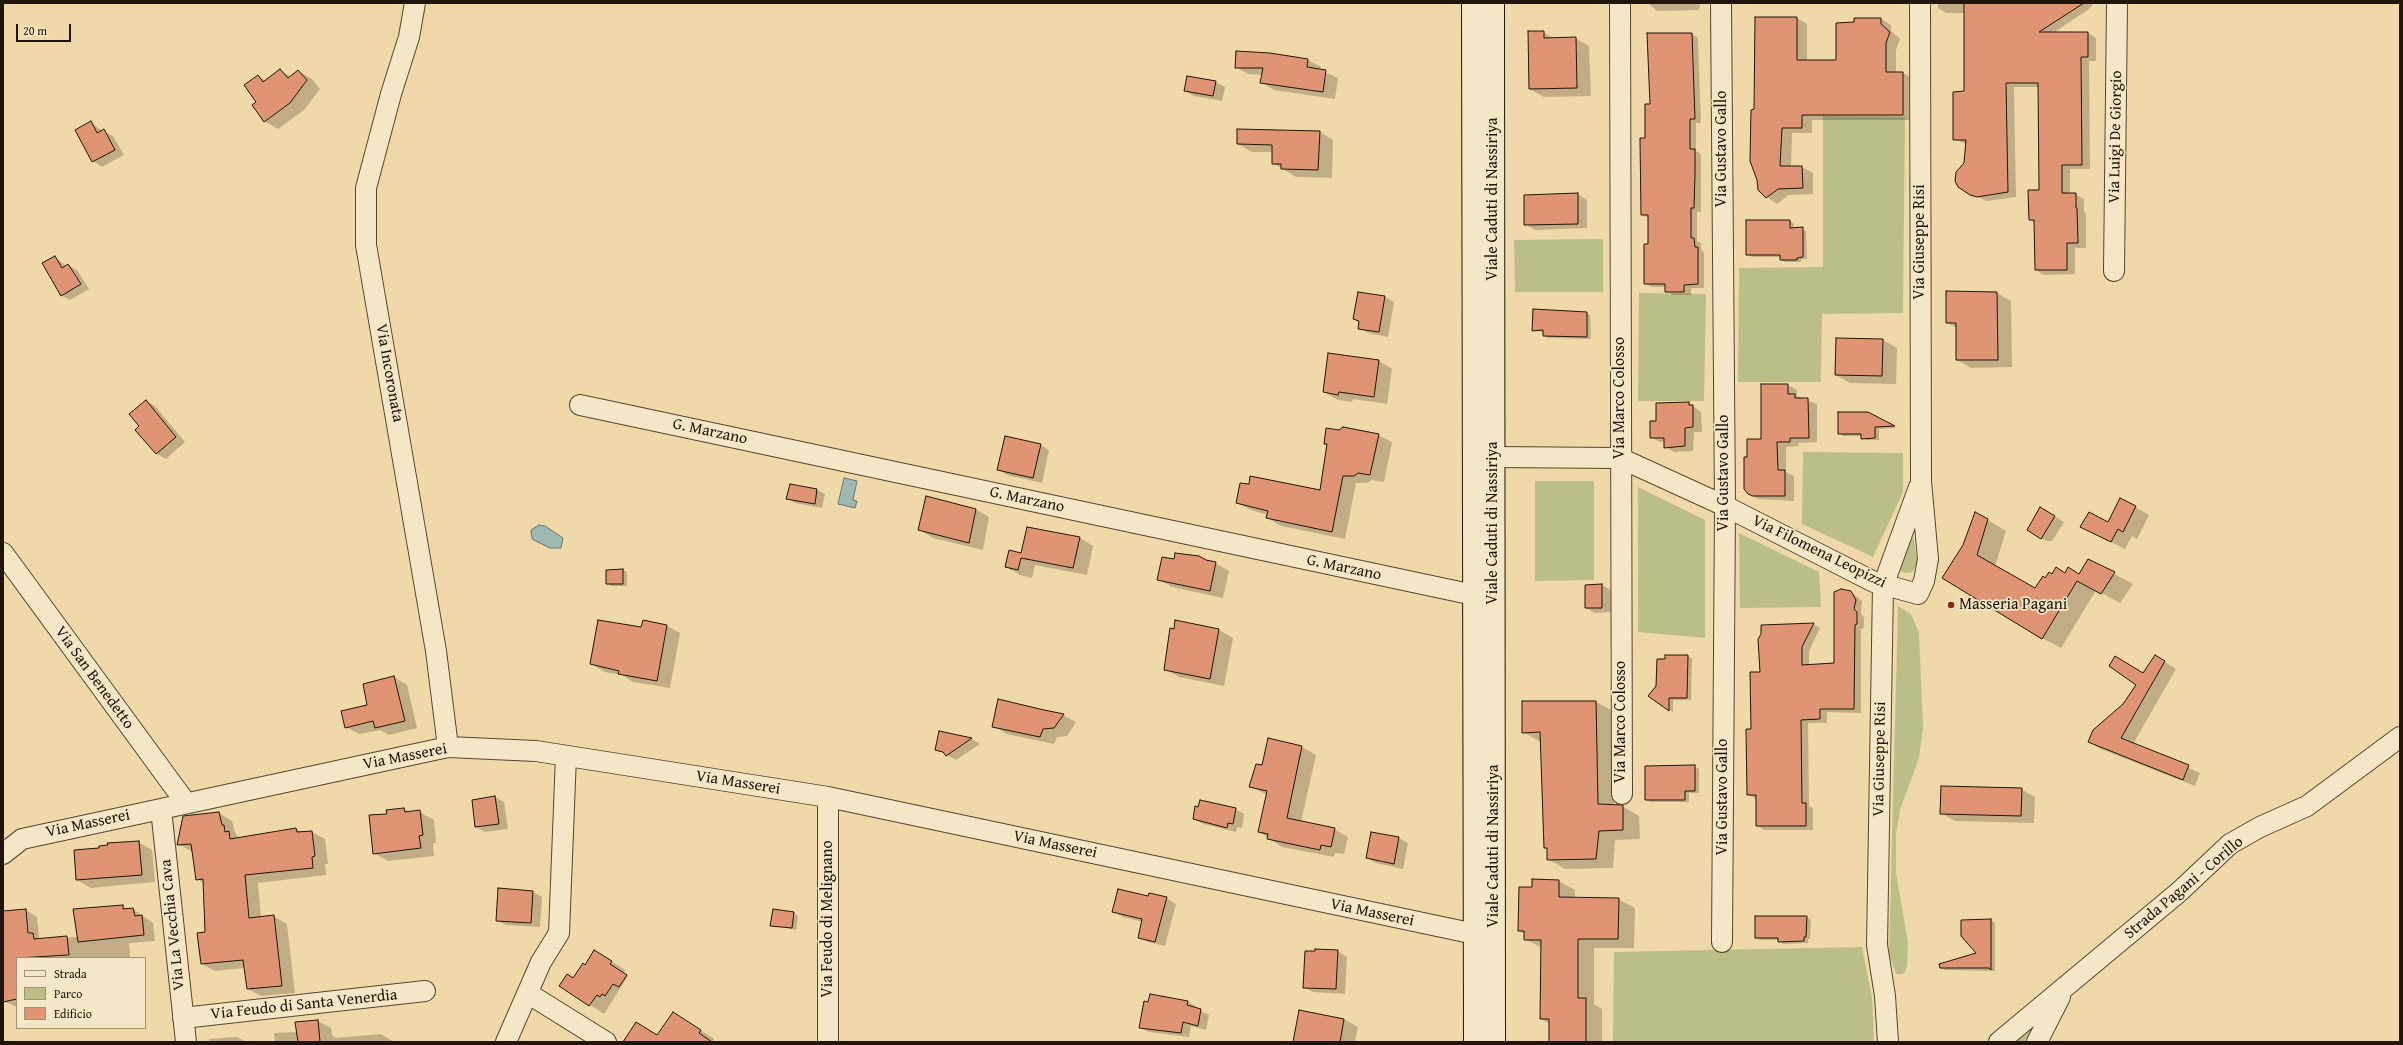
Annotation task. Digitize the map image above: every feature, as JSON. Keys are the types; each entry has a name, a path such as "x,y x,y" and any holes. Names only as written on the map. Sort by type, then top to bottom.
{"main road":[{"name":"Viale Caduti di Nassiriya","path":"1473,3 1475,1042"},
{"name":"Viale Caduti di Nassiriya","path":"1493,3 1494,1042"}],"street":[{"name":"Via Incoronata","path":"415,3 409,37 391,94 366,188 366,245 436,651 448,747"},
{"name":"Via Marco Colosso","path":"1620,3 1622,794"},
{"name":"Via Gustavo Gallo","path":"1721,3 1725,506 1722,942"},
{"name":"Via Giuseppe Risi","path":"1918,594 1924,581 1928,558 1921,481 1920,3"},
{"name":"Via Luigi De Giorgio","path":"2114,271 2117,3"},
{"name":"G. Marzano","path":"580,405 1474,595"},
{"name":"Via Filomena Leopizzi","path":"1493,457 1620,458 1725,506 1883,586 1918,594"},
{"name":"Via Giuseppe Risi","path":"1888,1042 1885,996 1877,945 1883,586 1921,481"},
{"name":"Via San Benedetto","path":"3,553 186,803"},
{"name":"Strada Pagani - Corillo","path":"2000,1042 2064,990 2179,892 2230,844 2260,827 2307,806 2400,737"},
{"name":"Via Masserei","path":"3,854 22,839 448,747 536,751 828,797 1475,934"},
{"path":"506,1042 529,994 542,962 560,933 566,756"},
{"name":"Via Feudo di Melignano","path":"828,797 828,1042"},
{"name":"Via La Vecchia Cava","path":"161,809 186,1042"},
{"path":"2037,1042 2064,990"},
{"name":"Via Feudo di Santa Venerdia","path":"183,1018 425,991"},
{"path":"529,994 606,1042"}],"green space":[{"path":"1823,116 1905,117 1903,313 1822,314 1821,382 1738,382 1739,268 1823,267"},
{"path":"1603,239 1603,292 1515,292 1514,240"},
{"path":"1639,293 1706,294 1704,401 1638,401"},
{"path":"1803,452 1903,453 1903,492 1873,557 1802,524"},
{"path":"1535,481 1594,481 1594,580 1535,581"},
{"path":"1638,487 1705,520 1705,638 1638,632"},
{"path":"1739,533 1819,572 1821,607 1740,608"},
{"path":"1913,534 1917,561 1915,568 1912,572 1906,573 1898,571"},
{"path":"1898,606 1911,614 1919,633 1923,728 1919,758 1900,810 1896,835 1896,873 1908,942 1907,966 1905,972 1902,974 1896,974 1889,953"},
{"path":"1862,947 1872,997 1874,1042 1613,1042 1614,952"},
{"path":"2037,1024 2027,1042 2015,1042"}],"water":[{"path":"844,478 857,481 853,500 857,501 855,508 838,504"},
{"path":"539,525 545,526 563,538 561,548 550,548 532,539 531,530"}],"building":[{"path":"1964,3 2084,3 2039,32 2088,32 2088,57 2081,57 2082,165 2062,165 2062,193 2076,193 2077,208 2078,243 2067,243 2067,270 2035,270 2034,220 2029,220 2028,190 2039,190 2038,83 2006,83 2008,192 1977,197 1970,195 1958,187 1955,181 1956,172 1964,163 1966,140 1953,140 1953,92 1964,91"},
{"path":"1755,17 1797,17 1797,60 1836,60 1836,23 1854,22 1854,18 1881,18 1881,24 1890,32 1886,43 1886,72 1903,72 1903,115 1802,115 1802,128 1782,128 1780,166 1802,166 1803,188 1778,189 1766,198 1758,190 1757,180 1750,161 1751,110 1754,109"},
{"path":"1528,31 1544,31 1544,38 1576,37 1577,88 1529,89"},
{"path":"1647,33 1692,33 1695,119 1690,119 1690,149 1695,149 1695,174 1694,208 1691,208 1691,238 1694,238 1695,247 1698,247 1698,284 1684,285 1684,292 1665,292 1665,284 1644,284 1644,244 1648,244 1648,215 1641,215 1640,138 1645,138 1645,104 1650,104"},
{"path":"1236,51 1270,53 1308,59 1307,67 1326,70 1323,92 1260,83 1263,68 1235,68"},
{"path":"280,69 288,78 298,70 307,80 290,103 264,122 252,105 256,102 244,85 258,75 263,82"},
{"path":"1187,76 1216,81 1213,96 1184,91"},
{"path":"91,121 97,133 104,129 115,150 92,162 75,130"},
{"path":"1237,129 1320,131 1318,170 1281,169 1281,164 1272,164 1272,145 1237,144"},
{"path":"1578,193 1578,224 1524,225 1524,195"},
{"path":"1746,220 1790,220 1790,228 1803,227 1803,257 1797,258 1797,260 1780,260 1780,255 1746,255"},
{"path":"55,256 62,268 68,264 81,284 61,296 42,263"},
{"path":"1946,291 1997,292 1998,360 1956,360 1956,323 1946,323"},
{"path":"1358,292 1385,296 1379,332 1358,329 1359,321 1353,319"},
{"path":"1533,309 1587,312 1587,337 1543,336 1543,330 1532,331"},
{"path":"1836,338 1883,339 1882,376 1835,375"},
{"path":"1328,353 1379,360 1374,397 1339,392 1338,395 1323,392"},
{"path":"1761,384 1788,384 1788,394 1795,394 1795,398 1808,398 1809,438 1790,438 1790,442 1777,442 1778,470 1785,470 1785,496 1753,496 1748,494 1744,489 1744,457 1747,457 1747,439 1761,439"},
{"path":"146,400 176,437 156,454 135,430 139,426 129,414"},
{"path":"1689,402 1689,405 1693,405 1693,427 1685,428 1685,446 1664,448 1664,438 1650,438 1650,421 1656,421 1656,403"},
{"path":"1838,412 1868,412 1895,426 1875,427 1875,438 1861,439 1861,434 1838,434"},
{"path":"1343,427 1379,434 1370,475 1358,473 1354,476 1343,476 1332,532 1266,518 1268,511 1236,503 1240,483 1249,484 1250,476 1320,490 1327,444 1324,444 1326,428 1339,430"},
{"path":"1005,436 1041,444 1033,478 997,470"},
{"path":"790,484 817,489 815,504 786,499"},
{"path":"926,496 976,509 969,543 918,530"},
{"path":"2120,498 2136,506 2123,532 2118,529 2111,542 2080,527 2089,512 2108,522"},
{"path":"2040,507 2055,516 2041,539 2027,530"},
{"path":"1975,512 1988,519 1977,555 2035,588 2043,576 2045,578 2049,572 2052,574 2056,567 2065,573 2068,567 2079,574 2088,559 2115,572 2101,594 2077,581 2042,639 1942,578 1963,545"},
{"path":"1027,527 1080,537 1073,568 1021,558 1018,570 1005,567 1009,550 1021,553"},
{"path":"1175,553 1199,556 1206,560 1216,562 1210,591 1157,580 1162,557 1174,559"},
{"path":"623,569 623,584 606,584 606,570"},
{"path":"1602,584 1602,608 1585,608 1585,585"},
{"path":"1841,589 1851,591 1856,600 1854,609 1857,612 1857,624 1855,625 1854,709 1820,709 1820,719 1801,720 1802,803 1806,803 1806,826 1756,826 1756,795 1747,795 1746,729 1751,729 1750,672 1760,672 1758,639 1761,634 1761,625 1814,623 1802,647 1802,665 1834,663 1834,592"},
{"path":"598,620 641,627 643,620 667,625 657,681 618,674 619,671 590,664"},
{"path":"1175,620 1219,629 1210,679 1164,670 1170,628 1174,629"},
{"path":"1665,655 1688,655 1687,698 1669,698 1669,711 1648,696 1656,686 1657,659 1665,659"},
{"path":"2155,655 2165,661 2121,738 2189,765 2183,780 2088,742 2093,730 2123,704 2136,685 2109,666 2115,656 2143,673"},
{"path":"394,676 405,721 375,728 373,721 345,728 341,711 367,705 363,684"},
{"path":"998,699 1064,714 1054,728 1043,729 1040,737 992,727"},
{"path":"1522,701 1596,701 1598,804 1623,805 1623,830 1599,831 1596,859 1547,860 1547,848 1544,848 1540,732 1522,733"},
{"path":"939,731 972,738 946,756 943,752 935,750"},
{"path":"1268,738 1302,746 1287,818 1335,828 1331,847 1321,845 1320,850 1267,839 1268,834 1258,832 1267,791 1249,787 1256,764 1262,765"},
{"path":"1695,765 1695,791 1685,791 1685,800 1645,800 1645,766"},
{"path":"1941,786 2022,788 2021,816 1940,814"},
{"path":"495,796 499,824 475,827 472,800"},
{"path":"1200,800 1236,808 1233,824 1228,823 1227,828 1193,819 1195,806 1198,807"},
{"path":"404,808 405,812 420,810 423,835 419,836 421,848 373,854 369,815 387,814 386,810"},
{"path":"219,812 222,825 224,825 225,832 229,831 230,839 296,828 297,832 312,831 315,856 312,857 313,868 245,875 249,918 274,915 282,986 247,989 243,960 201,964 197,933 205,932 203,879 196,880 191,844 177,845 183,816"},
{"path":"1371,832 1399,837 1394,864 1366,858"},
{"path":"139,841 142,875 76,880 74,850 99,848 99,846 108,845 107,843"},
{"path":"1532,879 1559,880 1559,897 1619,898 1618,939 1578,939 1578,998 1586,998 1586,1042 1549,1042 1549,1019 1540,1019 1541,940 1524,940 1524,931 1518,931 1519,887 1532,887"},
{"path":"498,888 533,891 531,923 496,921"},
{"path":"1118,889 1148,896 1149,893 1167,897 1155,942 1138,938 1142,919 1112,912"},
{"path":"123,905 123,909 133,908 135,916 142,915 144,935 78,942 73,909"},
{"path":"26,909 28,933 33,933 34,939 67,936 69,955 16,957 16,999 3,1002 3,911"},
{"path":"773,909 794,912 792,928 770,926"},
{"path":"1755,916 1807,916 1806,937 1804,937 1804,941 1778,942 1778,938 1755,938"},
{"path":"1991,919 1991,970 1989,968 1940,968 1939,964 1976,953 1961,936 1961,920"},
{"path":"1315,949 1338,950 1336,989 1303,988 1305,951 1315,951"},
{"path":"594,950 612,961 610,964 627,975 619,987 613,984 605,996 602,994 600,997 597,995 589,1006 559,986 567,974 573,978 583,963 585,965"},
{"path":"1150,994 1188,1001 1187,1005 1201,1009 1198,1026 1183,1022 1181,1033 1139,1028 1144,1001 1148,1002"},
{"path":"1299,1010 1344,1019 1340,1042 1293,1042"},
{"path":"673,1012 701,1030 699,1033 712,1042 623,1042 636,1022 657,1035"},
{"path":"318,1020 320,1042 298,1042 295,1022"}],"place":[{"name":"Masseria Pagani","path":"1951,605"}]}
